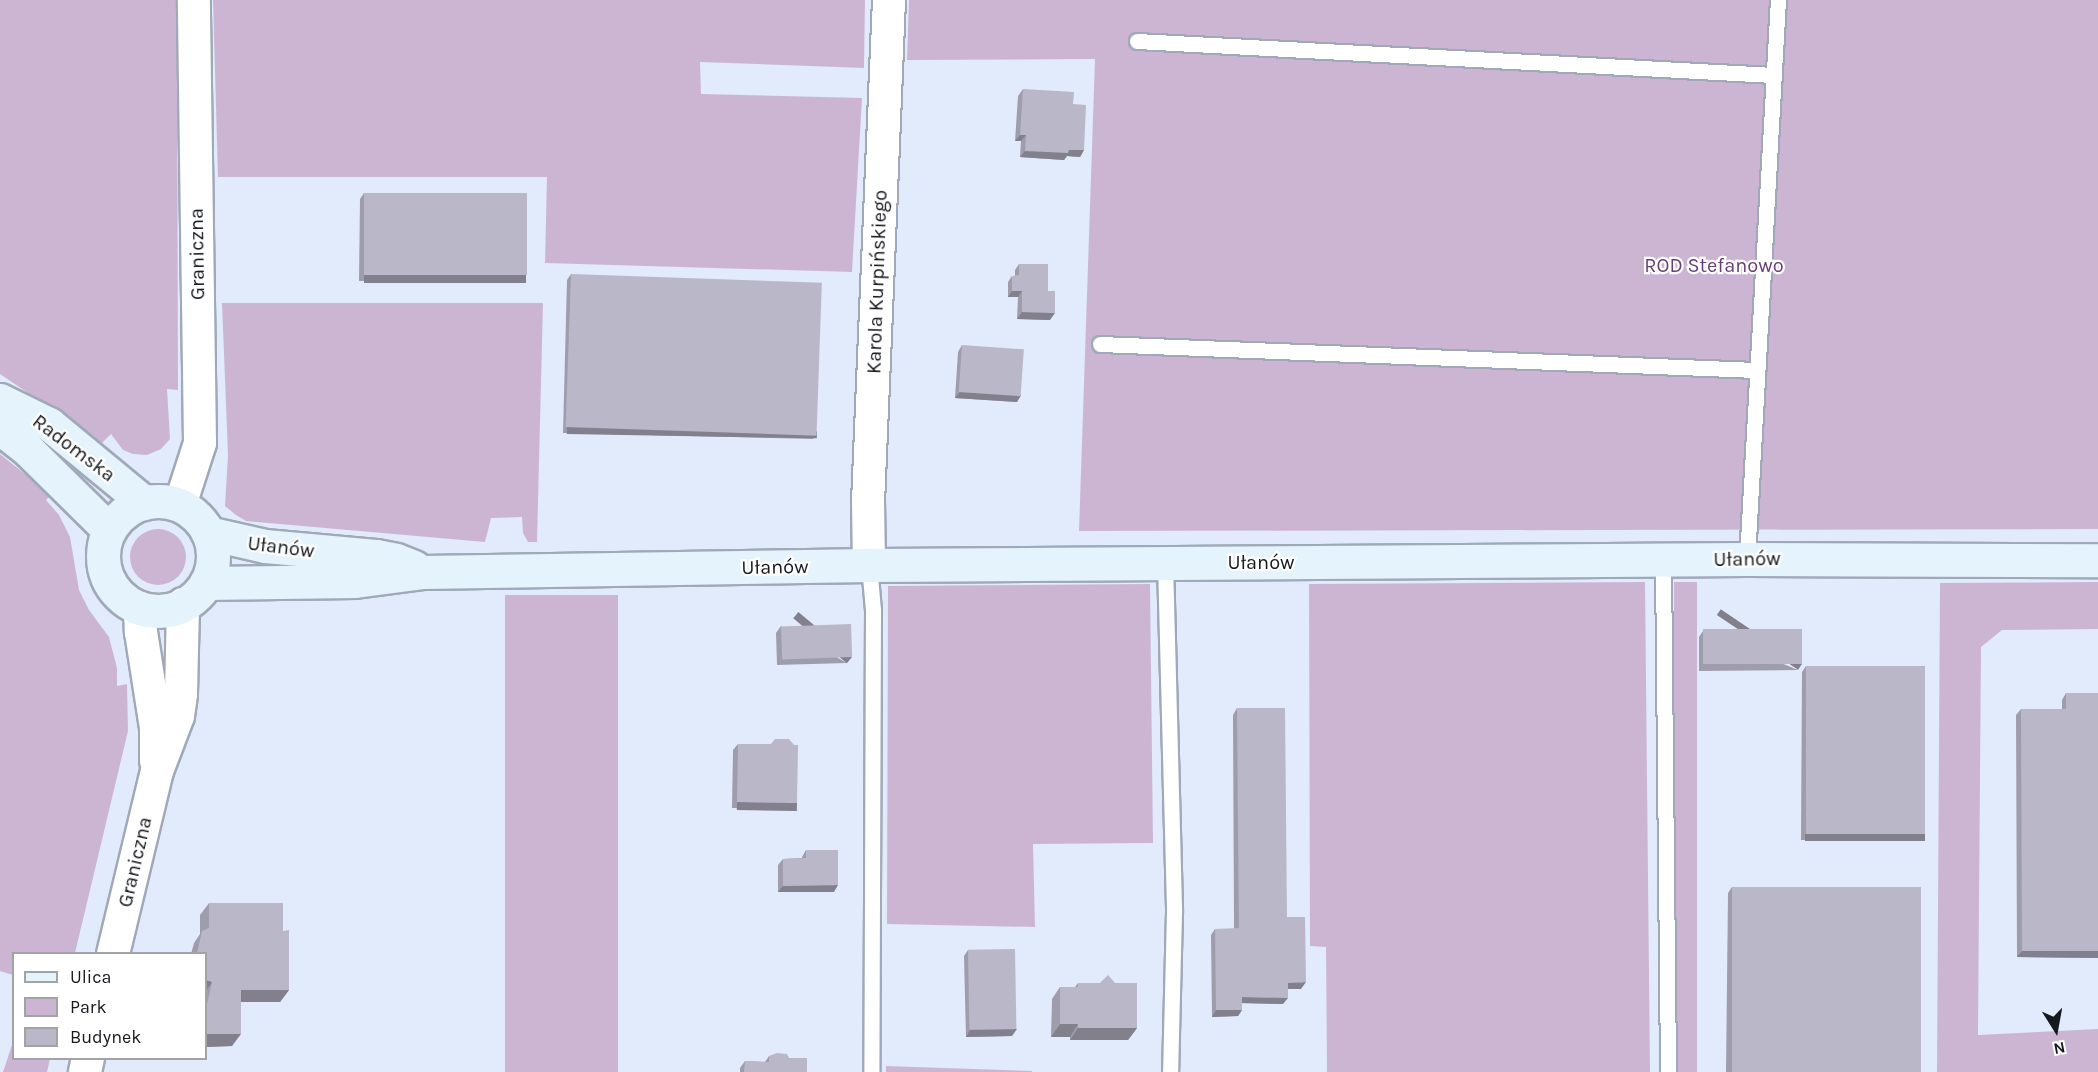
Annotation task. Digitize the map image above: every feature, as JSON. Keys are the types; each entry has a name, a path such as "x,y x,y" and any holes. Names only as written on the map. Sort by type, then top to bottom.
{"street":[{"name":"Graniczna","path":"180,505 200,443 194,0"},
{"name":"Karola Kurpińskiego","path":"869,565 868,503 889,0"},
{"name":"Radomska","path":"0,400 49,424 145,502"},
{"name":"Radomska","path":"0,428 29,451 109,530"},
{"path":"145,502 168,502 180,505 197,517 208,532 213,559 194,594 164,610 140,608 119,595 106,576 103,552 109,530 124,513 145,502"},
{"name":"Ułanów","path":"208,532 265,546 396,560 423,572"},
{"name":"Ułanów","path":"194,594 356,581 423,572 869,565 1747,559 2098,560"},
{"name":"Graniczna","path":"113,952 157,771 178,717 194,594"},
{"name":"Graniczna","path":"140,608 141,632 156,728 157,771"}],"lane":[{"path":"1747,559 1778,0"},
{"path":"1137,41 1774,75"},
{"path":"1100,345 1757,370"},
{"path":"1663,560 1668,1072"},
{"path":"1165,563 1174,912 1170,1072"},
{"path":"869,565 873,610 871,1072"}],"green space":[{"path":"0,0 177,0 178,390 167,389 170,439 161,449 147,455 133,454 123,450 111,434 102,443 0,374"},
{"path":"213,0 865,0 864,68 700,62 701,94 862,98 852,272 545,263 547,177 218,177"},
{"name":"ROD Stefanowo","path":"909,0 2098,0 2098,529 1079,531 1095,59 907,60"},
{"path":"222,303 543,303 537,542 528,542 523,533 522,517 491,518 485,542 246,521 236,515 225,506 228,455"},
{"path":"0,454 51,495 46,500 59,515 70,537 79,590 89,610 109,637 117,668 117,686 127,684 128,731 75,952 12,952 12,975 0,971"},
{"path":"153,529 163,529 178,537 184,546 186,557 184,568 178,577 163,585 153,585 142,580 135,573 130,562 130,552 135,541 142,534"},
{"path":"1645,582 1650,1072 1327,1072 1326,947 1310,946 1309,584"},
{"path":"1674,582 1697,582 1697,1072 1674,1072"},
{"path":"2098,582 2098,629 2002,630 1981,647 1978,1035 2098,1029 2098,1072 1937,1072 1940,583"},
{"path":"1150,584 1153,843 1033,844 1035,927 887,924 888,586"},
{"path":"505,595 618,595 618,1072 505,1072"},
{"path":"12,1045 12,1060 50,1060 47,1072 3,1072"},
{"path":"886,1066 1032,1071 1032,1072 886,1072"}],"building":[{"path":"1023,89 1074,92 1073,104 1086,105 1084,150 1069,150 1068,153 1025,151 1026,135 1020,135"},
{"path":"364,193 527,193 527,275 364,275"},
{"path":"1019,264 1048,264 1048,291 1055,291 1055,313 1022,312 1022,291 1012,291 1012,276 1019,275"},
{"path":"571,274 822,283 817,436 566,427"},
{"path":"962,345 1024,349 1021,396 959,392"},
{"path":"851,624 852,657 782,659 781,626"},
{"path":"1703,629 1802,629 1802,664 1703,664"},
{"path":"1806,666 1925,666 1925,834 1806,834"},
{"path":"2066,693 2098,693 2098,951 2022,951 2021,709 2066,709"},
{"path":"1237,708 1285,708 1287,917 1305,917 1306,982 1288,983 1288,998 1242,997 1242,1010 1216,1010 1215,929 1239,928"},
{"path":"775,739 789,739 794,745 798,745 797,803 737,802 738,744 771,744"},
{"path":"806,850 838,850 838,885 783,886 783,859 806,858"},
{"path":"1732,887 1921,887 1921,1072 1732,1072"},
{"path":"209,903 283,903 283,931 289,930 289,990 241,990 241,1034 207,1034 207,1004 212,982 207,980 207,952 197,952 202,931 209,928"},
{"path":"1015,949 1016,1029 969,1030 968,950"},
{"path":"1108,975 1115,983 1137,983 1137,1028 1078,1028 1078,1024 1060,1024 1060,987 1078,987 1078,983 1100,983"},
{"path":"777,1053 787,1054 789,1058 807,1058 807,1072 744,1072 745,1061 769,1062 769,1056"}]}
